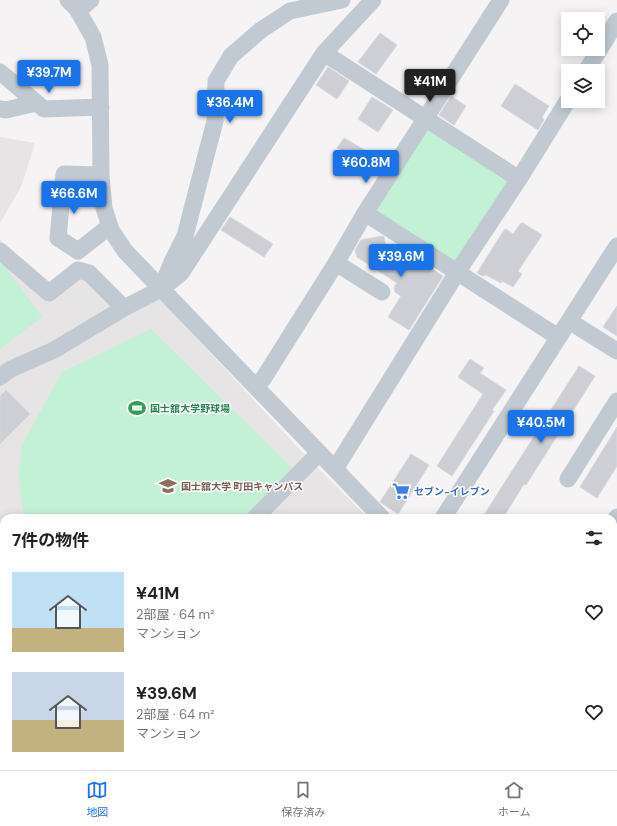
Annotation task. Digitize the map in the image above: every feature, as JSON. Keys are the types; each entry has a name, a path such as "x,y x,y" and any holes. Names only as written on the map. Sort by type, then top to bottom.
{"street":[{"path":"161,288 172,262 186,236 215,121 216,81 231,56 261,30 298,5 342,0"},
{"path":"0,377 11,369 54,350 124,308 161,288 181,273 324,53 373,0"},
{"path":"255,386 263,379 336,263 365,213 500,0"},
{"path":"79,4 93,37 100,64 101,175 104,208 111,230 125,251 378,514"},
{"path":"590,64 617,21"},
{"path":"324,53 519,179"},
{"path":"0,72 44,109 101,107"},
{"path":"0,109 6,110 36,103"},
{"path":"335,469 458,271 519,179 563,108"},
{"path":"101,175 64,174 58,238 78,251 110,226"},
{"path":"365,213 458,271 558,337"},
{"path":"446,514 617,246"},
{"path":"0,251 49,293 78,270 89,273 124,308"},
{"path":"336,263 382,292"},
{"path":"569,321 617,351"},
{"path":"568,480 617,401"},
{"path":"259,514 319,453"}],"shaded area":[{"path":"0,137 35,143 21,187 0,223"},
{"name":"国士舘大学 町田キャンパス","path":"0,239 9,252 49,283 78,264 132,312 151,300 161,300 304,454 364,514 0,514"}],"green space":[{"path":"428,123 513,181 456,267 369,213"},
{"path":"0,260 42,317 0,349"},
{"name":"国士舘大学野球場","path":"151,329 292,468 247,514 25,514 22,506 18,475 22,445 62,372"}],"building":[{"path":"380,33 397,45 376,74 358,62"},
{"path":"328,67 349,81 337,99 316,85"},
{"path":"515,84 549,106 542,117 544,120 538,130 501,106"},
{"path":"451,96 466,106 454,125 439,115"},
{"path":"372,97 393,110 378,132 358,119"},
{"path":"344,138 368,152 360,164 337,148"},
{"path":"230,217 273,244 264,257 221,230"},
{"path":"521,223 542,235 518,271 522,274 513,287 502,281 501,283 486,275 482,276 477,273 504,230 506,229 513,234"},
{"path":"382,236 384,237 386,246 395,244 398,246 400,256 410,254 443,276 409,330 388,317 401,296 395,292 394,287 397,283 357,257 355,250 361,240"},
{"path":"617,306 617,336 603,327"},
{"path":"470,359 484,368 480,373 506,390 492,410 494,411 452,476 437,466 483,394 458,377"},
{"path":"579,366 595,376 526,485 524,484 505,514 485,514"},
{"path":"6,390 30,414 0,444 0,396"},
{"path":"617,427 617,466 597,498 580,487"},
{"path":"411,454 429,465 398,514 380,502"}],"place":[{"name":"国士舘大学野球場","path":"137,408"},
{"name":"国士舘大学 町田キャンパス","path":"168,486"},
{"name":"セブン-イレブン","path":"401,491"}]}
